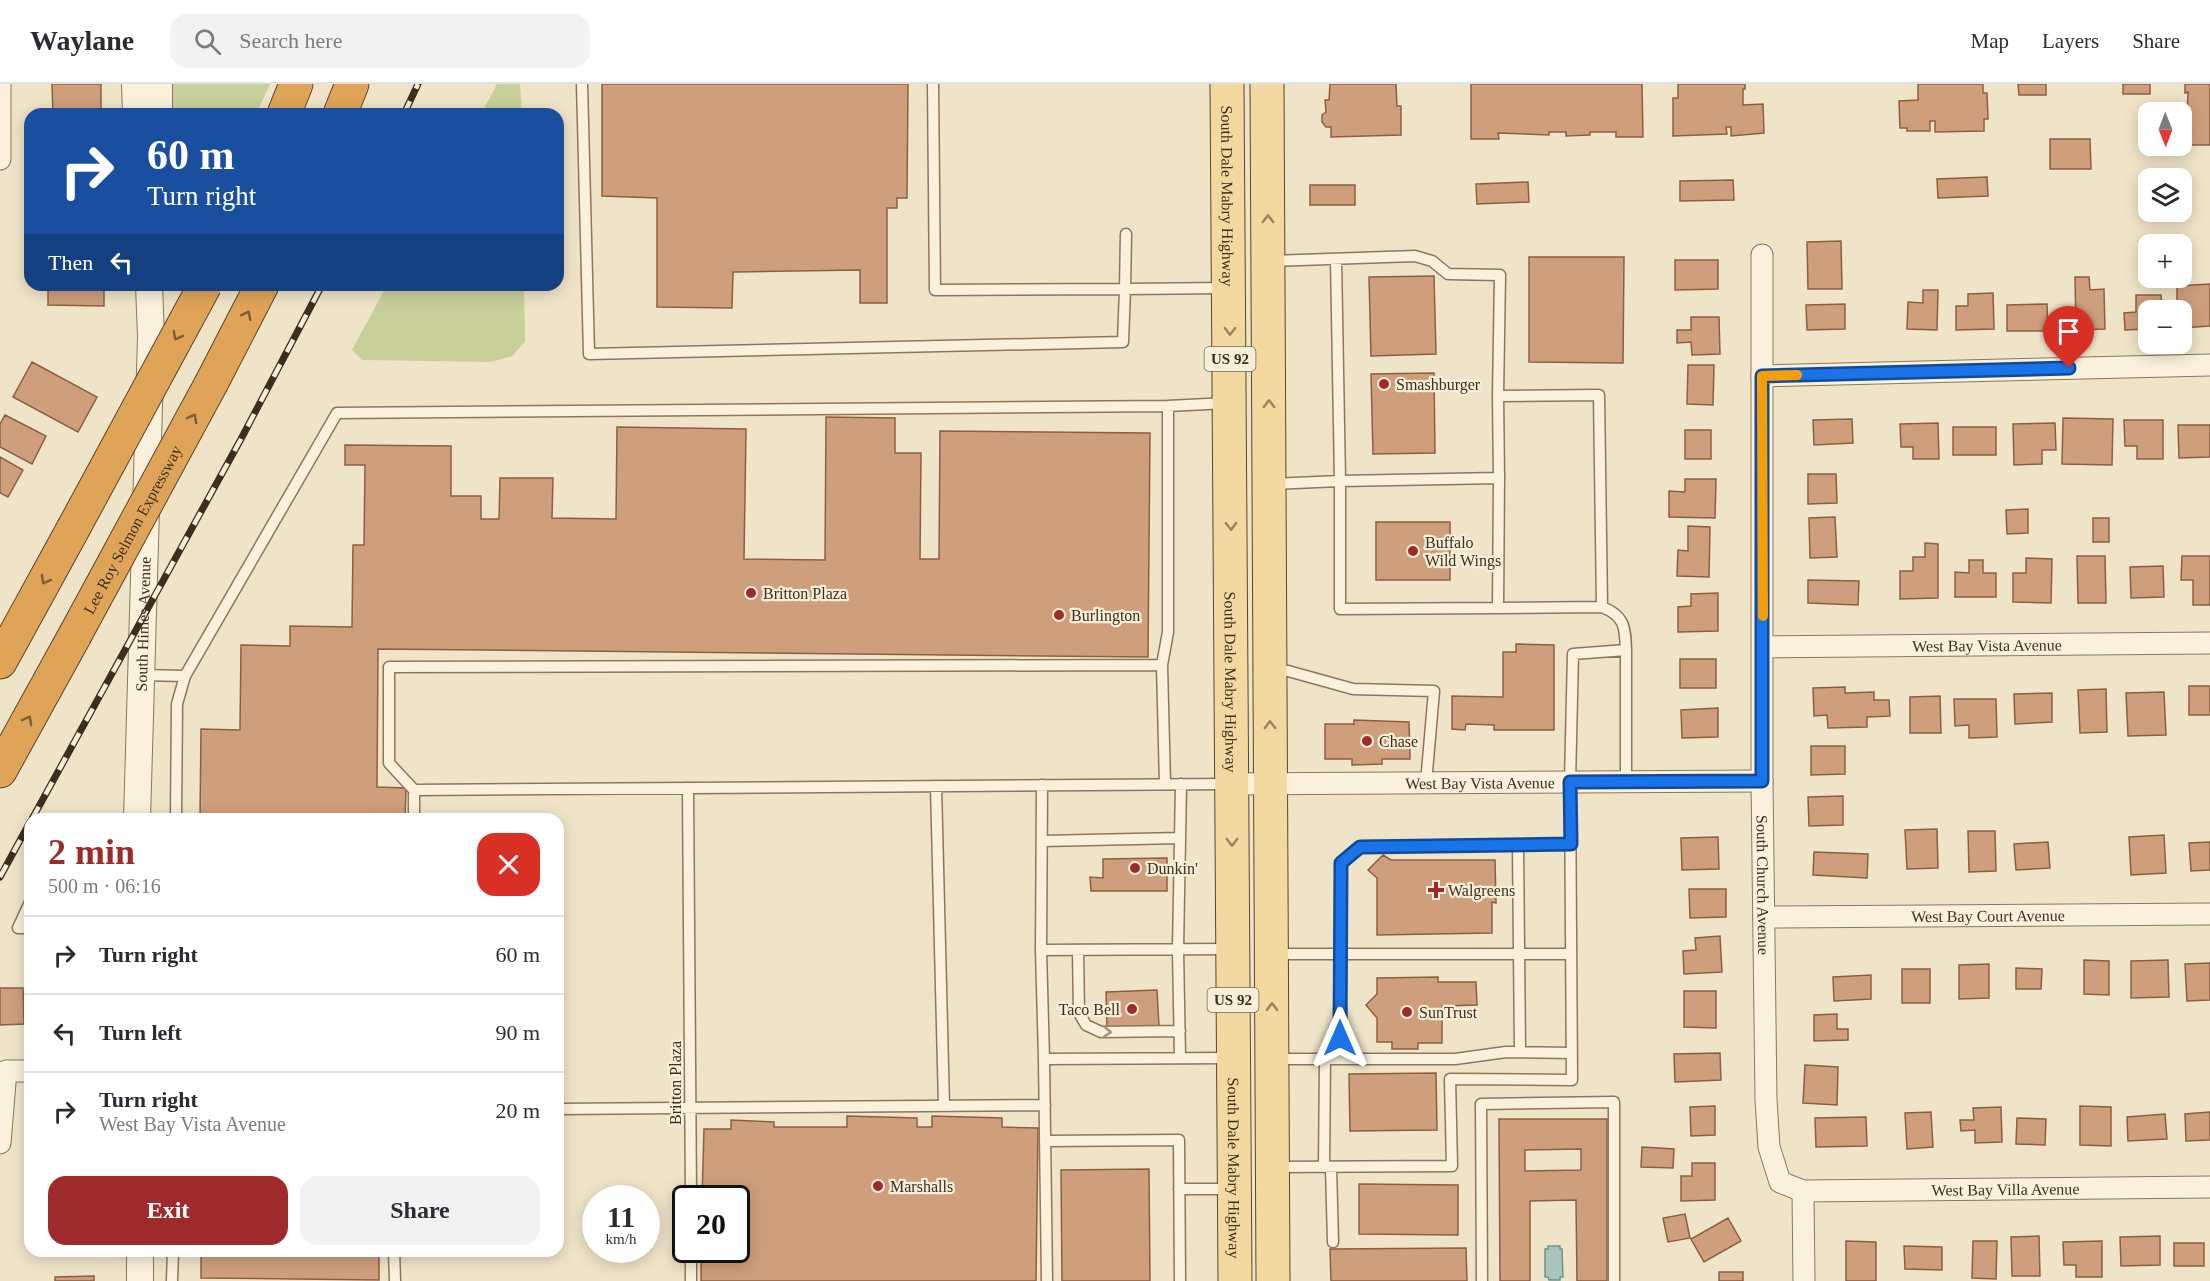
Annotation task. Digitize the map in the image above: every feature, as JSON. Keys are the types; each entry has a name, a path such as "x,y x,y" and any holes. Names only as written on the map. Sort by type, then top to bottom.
{"highway":[{"path":"286,108 296,84"},
{"path":"342,108 352,84"},
{"path":"0,662 202,291"},
{"name":"Lee Roy Selmon Expressway","path":"0,771 212,382 259,291"}],"main road":[{"name":"South Dale Mabry Highway","path":"1227,84 1235,1281"},
{"name":"US 92","path":"1267,84 1274,1281"},
{"path":"1230,406 1239,417 1249,442 1250,508 1270,584"}],"street":[{"path":"0,84 0,159"},
{"path":"135,84 136,108"},
{"path":"159,84 159,108"},
{"name":"South Church Avenue","path":"1762,255 1762,781 1768,1147 1780,1182 1803,1191"},
{"name":"South Himes Avenue","path":"137,813 151,337 149,291"},
{"path":"1762,376 2210,365"},
{"name":"West Bay Vista Avenue","path":"1763,647 2210,643"},
{"name":"West Bay Vista Avenue","path":"1232,784 1762,781"},
{"name":"West Bay Court Avenue","path":"1764,917 2210,914"},
{"path":"0,1143 6,1071 24,1071"},
{"name":"West Bay Villa Avenue","path":"1803,1191 2210,1187"},
{"path":"1803,1191 1804,1281"},
{"path":"140,1257 140,1281"}],"lane":[{"path":"582,84 589,354 1123,342 1126,234"},
{"path":"933,84 935,290 1229,288"},
{"path":"1268,261 1415,256 1432,261 1448,274 1500,275 1498,608"},
{"path":"1336,259 1340,609 1602,607 1614,612 1625,627 1626,782"},
{"path":"1498,396 1599,395 1602,607"},
{"path":"1166,784 1162,665 1168,632 1168,406"},
{"path":"176,813 177,704 185,676 337,413 1230,406"},
{"path":"1269,484 1499,477"},
{"path":"1273,1167 1452,1167 1450,1078 1572,1080 1570,782 1573,654 1626,650"},
{"path":"414,813 414,790 389,763 389,667 1162,665"},
{"path":"1270,670 1288,671 1353,689 1434,691 1426,783"},
{"path":"141,675 185,676"},
{"path":"1180,1058 1178,949 1181,784"},
{"path":"414,790 1232,784"},
{"path":"1042,785 1041,950 1047,1281"},
{"path":"936,786 944,1106"},
{"name":"Britton Plaza","path":"688,788 691,1185"},
{"path":"1042,842 1180,838"},
{"path":"1340,1059 1341,863 1360,847 1571,844"},
{"path":"1518,845 1520,1052"},
{"path":"24,915 18,928 24,928"},
{"path":"1041,950 1233,949"},
{"path":"1078,950 1079,1013 1086,1025 1101,1032 1180,1032"},
{"path":"1271,954 1571,954"},
{"path":"1272,1059 1455,1059 1520,1052 1572,1053"},
{"path":"1044,1059 1234,1058"},
{"path":"1325,1059 1333,1242"},
{"path":"1482,1281 1480,1104 1614,1102 1614,1281"},
{"path":"564,1109 1045,1105"},
{"path":"1045,1141 1179,1140 1180,1281"},
{"path":"1179,1189 1234,1189"},
{"path":"172,1257 172,1281"},
{"path":"394,1257 395,1281"},
{"path":"691,1263 691,1281"}],"green space":[{"path":"168,84 270,84 259,108 168,108"},
{"path":"497,84 520,84 522,108 484,108"},
{"path":"384,291 524,291 525,342 512,356 491,362 362,360 352,350"}],"water":[{"path":"1548,1246 1560,1246 1562,1249 1563,1277 1560,1277 1560,1280 1549,1280 1545,1277 1545,1249 1548,1249"}],"building":[{"path":"52,84 101,84 101,108 53,108"},
{"path":"602,84 908,84 907,198 897,198 897,208 887,208 887,303 860,303 860,270 733,272 732,308 657,307 657,198 602,196"},
{"path":"1330,84 1396,84 1397,106 1401,106 1401,135 1331,137 1331,127 1326,127 1322,122 1322,115 1326,112 1325,100 1329,100"},
{"path":"1471,84 1642,84 1643,137 1616,137 1616,132 1590,132 1590,135 1566,136 1566,132 1549,132 1549,135 1498,133 1499,139 1471,139"},
{"path":"1678,84 1745,84 1743,105 1763,104 1764,133 1731,136 1731,127 1726,127 1727,134 1673,136 1673,98 1678,98"},
{"path":"1918,84 1983,84 1983,93 1987,93 1988,119 1984,119 1984,131 1935,132 1935,121 1930,121 1930,131 1907,131 1907,128 1900,128 1899,101 1918,100"},
{"path":"2018,84 2046,84 2046,95 2019,95"},
{"path":"2123,84 2150,84 2150,94 2123,94"},
{"path":"2185,84 2210,84 2210,145 2192,145 2192,102 2188,102 2188,92 2185,93"},
{"path":"2050,139 2090,139 2091,169 2050,169"},
{"path":"1987,177 1988,196 1938,198 1937,179"},
{"path":"1733,180 1734,200 1680,201 1680,181"},
{"path":"1528,182 1529,202 1477,204 1476,184"},
{"path":"1310,185 1355,185 1355,205 1310,205"},
{"path":"1841,241 1842,289 1808,289 1807,242"},
{"path":"1529,257 1624,257 1623,363 1529,362"},
{"path":"1675,260 1718,260 1718,289 1675,290"},
{"path":"1434,276 1436,354 1371,356 1369,277"},
{"path":"2075,277 2089,277 2090,290 2104,289 2105,329 2076,330"},
{"path":"2210,284 2210,326 2192,327 2192,300 2177,300 2177,288 2192,288 2192,285"},
{"path":"1923,290 1938,290 1937,330 1907,329 1908,302 1923,303"},
{"path":"48,291 104,291 104,306 48,305"},
{"path":"1993,293 1994,329 1956,330 1956,306 1968,306 1968,294"},
{"path":"2136,295 2161,295 2161,300 2138,300 2138,329 2125,330 2124,313 2136,312"},
{"path":"1845,304 1845,329 1807,330 1806,305"},
{"path":"2047,304 2048,331 2007,331 2007,305"},
{"path":"1691,317 1719,317 1720,354 1692,355 1691,342 1677,343 1677,330 1691,330"},
{"path":"32,362 97,397 78,432 13,397"},
{"path":"1688,365 1714,365 1713,405 1687,404"},
{"path":"1434,373 1435,453 1373,454 1371,374"},
{"path":"5,415 46,436 32,464 0,447 0,424"},
{"name":"Britton Plaza","path":"826,417 895,418 895,453 921,453 920,559 939,559 940,431 1150,433 1148,657 378,649 377,787 406,788 405,813 200,813 201,729 240,730 241,645 290,646 290,626 352,627 353,545 364,545 365,465 345,465 345,445 451,446 451,496 481,496 481,519 499,519 500,478 553,478 552,518 616,519 617,427 746,429 744,559 825,560"},
{"path":"2063,418 2113,419 2112,465 2062,464"},
{"path":"1852,419 1853,443 1814,445 1813,420"},
{"path":"2124,420 2163,420 2163,459 2137,459 2137,446 2125,446"},
{"path":"1938,423 1939,459 1913,459 1913,447 1901,447 1900,424"},
{"path":"2055,423 2056,450 2042,450 2042,464 2014,465 2013,424"},
{"path":"2178,425 2210,425 2210,457 2179,458"},
{"path":"1953,427 1996,427 1996,455 1953,455"},
{"path":"1685,430 1711,430 1711,459 1685,459"},
{"path":"0,457 23,470 8,497 0,493"},
{"path":"1808,474 1836,474 1837,503 1808,504"},
{"path":"1685,479 1716,479 1715,518 1669,517 1669,491 1685,492"},
{"path":"2028,509 2028,533 2007,534 2006,510"},
{"path":"1835,517 1837,557 1810,558 1809,518"},
{"path":"2093,518 2109,518 2109,542 2093,542"},
{"name":"Buffalo Wild Wings","path":"1376,522 1450,522 1450,580 1376,580"},
{"path":"1688,526 1710,527 1709,577 1677,576 1678,550 1688,551"},
{"path":"1925,543 1938,544 1938,598 1900,599 1900,571 1913,571 1913,557 1925,557"},
{"path":"2077,556 2105,556 2106,603 2078,603"},
{"path":"2182,556 2210,556 2210,605 2193,605 2193,580 2181,580"},
{"path":"2026,558 2052,559 2051,603 2013,602 2013,573 2026,573"},
{"path":"1969,560 1983,560 1983,573 1996,573 1996,597 1955,597 1955,572 1969,573"},
{"path":"2163,566 2164,597 2131,598 2130,567"},
{"path":"1808,580 1859,581 1858,605 1808,603"},
{"path":"1718,593 1718,631 1678,632 1678,607 1691,606 1691,594"},
{"path":"1516,644 1554,645 1554,730 1494,730 1494,725 1466,724 1465,730 1452,729 1452,696 1503,697 1503,652 1516,652"},
{"path":"1680,659 1716,659 1716,688 1680,688"},
{"path":"2189,686 2210,686 2210,715 2189,715"},
{"path":"1845,687 1845,693 1874,692 1874,700 1889,700 1890,716 1867,717 1867,727 1828,728 1827,715 1814,716 1813,688"},
{"path":"2106,689 2107,732 2080,733 2078,690"},
{"path":"2164,692 2166,735 2128,736 2126,693"},
{"path":"2052,693 2052,722 2015,724 2014,694"},
{"path":"1940,696 1941,733 1910,733 1910,697"},
{"path":"1954,699 1996,699 1997,737 1969,738 1969,725 1955,726"},
{"path":"1718,708 1718,737 1682,738 1681,710"},
{"name":"Chase","path":"1354,720 1409,722 1410,759 1382,759 1382,764 1352,765 1352,759 1325,759 1325,724 1354,724"},
{"path":"1811,746 1845,746 1845,774 1811,775"},
{"path":"1843,796 1843,825 1809,826 1808,797"},
{"path":"1937,829 1938,868 1907,869 1905,830"},
{"path":"1968,831 1995,831 1996,871 1969,872"},
{"path":"2164,835 2166,873 2131,875 2129,837"},
{"path":"1718,837 1719,869 1682,870 1681,838"},
{"path":"2048,842 2050,868 2016,870 2014,844"},
{"path":"2210,842 2210,870 2191,871 2189,843"},
{"path":"1814,852 1868,854 1867,878 1813,875"},
{"name":"Walgreens","path":"1383,855 1391,860 1495,860 1496,903 1492,902 1492,933 1377,935 1377,878 1368,870"},
{"name":"Dunkin'","path":"1167,858 1167,891 1091,891 1090,877 1103,878 1103,859"},
{"path":"1689,889 1726,889 1726,917 1690,918"},
{"path":"1720,936 1722,972 1684,974 1683,951 1696,950 1695,938"},
{"path":"2084,960 2109,961 2109,995 2084,994"},
{"path":"2168,960 2169,997 2131,998 2131,961"},
{"path":"2210,963 2210,1000 2187,1001 2185,964"},
{"path":"1989,964 1989,998 1959,999 1959,965"},
{"path":"2016,968 2042,969 2041,989 2016,989"},
{"path":"1902,969 1930,969 1930,1003 1902,1003"},
{"path":"1871,975 1871,999 1834,1001 1833,977"},
{"name":"SunTrust","path":"1438,977 1438,982 1476,982 1477,1005 1442,1006 1442,1043 1418,1043 1418,1049 1392,1049 1392,1042 1377,1042 1377,1018 1366,1005 1377,994 1377,978"},
{"path":"0,988 23,988 24,1024 0,1025"},
{"name":"Taco Bell","path":"1157,990 1159,1026 1107,1027 1106,992"},
{"path":"1684,991 1716,991 1716,1028 1684,1027"},
{"path":"1837,1014 1837,1029 1848,1029 1848,1040 1814,1041 1814,1015"},
{"path":"1720,1053 1721,1080 1675,1082 1674,1054"},
{"path":"1805,1065 1838,1067 1837,1105 1803,1103"},
{"path":"1436,1073 1437,1130 1350,1131 1349,1074"},
{"path":"1715,1106 1715,1135 1691,1136 1690,1107"},
{"path":"2080,1106 2111,1107 2111,1146 2080,1145"},
{"path":"2001,1107 2002,1142 1975,1143 1975,1130 1961,1131 1960,1120 1974,1120 1973,1108"},
{"path":"1931,1112 1933,1147 1907,1149 1905,1113"},
{"path":"2210,1112 2210,1140 2186,1141 2185,1114"},
{"path":"2165,1114 2167,1139 2128,1141 2127,1117"},
{"path":"847,1116 917,1118 917,1127 932,1127 932,1116 1002,1118 1002,1127 1038,1128 1036,1281 701,1281 701,1263 750,1263 750,1185 702,1185 704,1129 731,1129 731,1120 774,1122 774,1127 847,1127"},
{"path":"1866,1117 1867,1146 1816,1147 1815,1118"},
{"path":"2017,1118 2046,1119 2045,1145 2016,1144"},
{"path":"1499,1119 1607,1119 1607,1281 1577,1281 1576,1200 1530,1201 1530,1281 1500,1281","holes":["1581,1149 1581,1170 1525,1171 1525,1150"]},
{"path":"1642,1147 1674,1149 1673,1168 1641,1167"},
{"path":"1692,1163 1715,1163 1715,1200 1681,1201 1681,1176 1692,1176"},
{"path":"1149,1169 1150,1281 1062,1281 1061,1170"},
{"path":"1359,1184 1458,1185 1458,1235 1359,1234"},
{"path":"1685,1214 1690,1238 1668,1242 1663,1218"},
{"path":"1728,1218 1741,1241 1704,1262 1691,1239"},
{"path":"2039,1236 2040,1276 2012,1276 2011,1237"},
{"path":"2160,1236 2160,1265 2121,1266 2120,1237"},
{"path":"1846,1241 1876,1242 1876,1281 1846,1281"},
{"path":"1973,1241 1997,1241 1996,1279 1972,1278"},
{"path":"2102,1241 2102,1277 2076,1277 2076,1265 2064,1265 2063,1242"},
{"path":"2174,1243 2204,1243 2204,1266 2174,1266"},
{"path":"1904,1246 1942,1247 1942,1270 1905,1269"},
{"path":"1466,1248 1467,1281 1331,1281 1330,1249"},
{"path":"201,1257 379,1257 379,1280 201,1278"},
{"path":"1719,1272 1743,1272 1743,1281 1719,1281"},
{"path":"94,1276 94,1281 55,1281 55,1277"}],"railway":[{"path":"407,108 418,84"},
{"path":"35,813 241,439 319,291"},
{"path":"0,877 24,833"}],"slow traffic":[{"path":"1763,616 1762,376 1797,375"}],"place":[{"name":"Smashburger","path":"1384,384"},
{"name":"Buffalo Wild Wings","path":"1413,551"},
{"name":"Britton Plaza","path":"751,593"},
{"name":"Burlington","path":"1059,615"},
{"name":"Chase","path":"1367,741"},
{"name":"Dunkin'","path":"1135,868"},
{"name":"Walgreens","path":"1436,890"},
{"name":"Taco Bell","path":"1132,1009"},
{"name":"SunTrust","path":"1407,1012"},
{"name":"Marshalls","path":"878,1186"}],"route":[{"path":"1340,1038 1341,863 1360,847 1571,844 1570,782 1762,781 1762,376 2069,368"}]}
